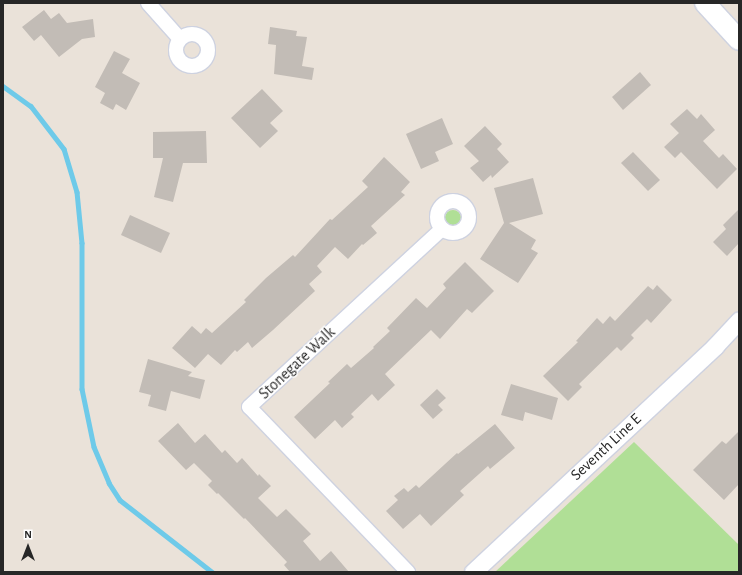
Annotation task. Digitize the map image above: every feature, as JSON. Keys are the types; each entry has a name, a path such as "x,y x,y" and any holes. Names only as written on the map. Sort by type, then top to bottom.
{"main road":[{"path":"705,3 739,40"}],"street":[{"path":"148,3 180,39"},
{"name":"Stonegate Walk","path":"408,572 249,407 442,229"},
{"name":"Seventh Line E","path":"473,572 715,346 739,320"}],"green space":[{"path":"453,210 459,212 461,218 459,224 453,226 447,224 445,218 447,212"},
{"path":"634,442 739,545 739,572 495,572"}],"building":[{"path":"44,10 51,19 59,13 67,23 93,19 95,37 82,39 59,57 41,35 34,41 22,27"},
{"path":"270,27 297,31 296,36 307,37 302,66 314,68 312,80 274,74 276,45 268,44"},
{"path":"114,51 130,59 122,73 140,83 126,110 116,104 113,110 100,103 105,93 95,87"},
{"path":"640,72 651,85 623,110 612,97"},
{"path":"262,89 283,111 270,123 278,131 260,148 231,118"},
{"path":"687,109 697,119 701,114 715,130 703,141 719,158 723,154 737,169 717,189 681,152 675,158 664,147 679,133 670,124"},
{"path":"442,118 453,144 435,152 439,161 421,169 406,134"},
{"path":"485,126 502,144 497,149 509,162 492,178 491,175 483,182 470,168 479,161 464,146"},
{"path":"206,131 207,163 183,163 173,202 154,197 163,158 153,158 153,132"},
{"path":"633,152 660,180 648,191 621,163"},
{"path":"384,157 410,182 401,192 405,195 371,226 377,233 363,245 362,244 348,259 335,247 317,266 322,272 309,284 315,291 273,330 252,348 248,342 237,352 235,350 221,365 208,354 195,368 172,348 192,326 201,334 206,328 212,333 246,302 244,300 266,278 293,255 295,257 330,219 332,220 368,187 362,181"},
{"path":"533,178 543,214 509,223 536,240 531,249 538,253 518,283 480,259 504,223 494,188"},
{"path":"739,209 739,243 727,256 713,242 726,229 723,225"},
{"path":"130,215 170,233 161,253 121,235"},
{"path":"465,262 494,291 472,313 467,309 440,339 431,330 385,374 395,385 378,401 372,394 351,414 354,417 342,428 335,420 315,439 294,417 330,383 328,382 347,364 351,368 374,348 373,347 390,331 387,328 416,298 427,308 446,288 443,284"},
{"path":"657,285 672,300 651,323 647,319 631,335 634,338 621,351 617,347 579,384 582,387 568,401 543,376 578,342 576,341 597,318 603,324 610,316 615,321 648,286 653,290"},
{"path":"148,359 192,372 188,376 205,380 200,399 171,391 166,411 148,406 151,395 139,392"},
{"path":"511,384 558,398 552,420 525,412 523,421 501,415"},
{"path":"437,389 446,398 438,405 443,410 433,419 420,405"},
{"path":"178,423 195,443 205,434 222,453 225,450 237,463 242,458 258,476 259,474 271,486 258,498 277,517 286,509 311,534 303,541 320,561 331,551 349,572 290,572 284,565 287,562 245,518 244,519 208,485 212,481 194,463 186,470 158,441"},
{"path":"495,424 515,448 490,469 488,466 460,491 464,495 431,526 420,514 403,529 386,511 398,500 394,496 404,488 408,492 416,485 419,488 457,453 458,454"},
{"path":"739,431 739,484 724,500 693,470 722,441 726,444"}],"waterway":[{"path":"3,86 31,106 64,149 77,192 82,243 82,389 94,447 109,483 120,500 212,572"}]}
